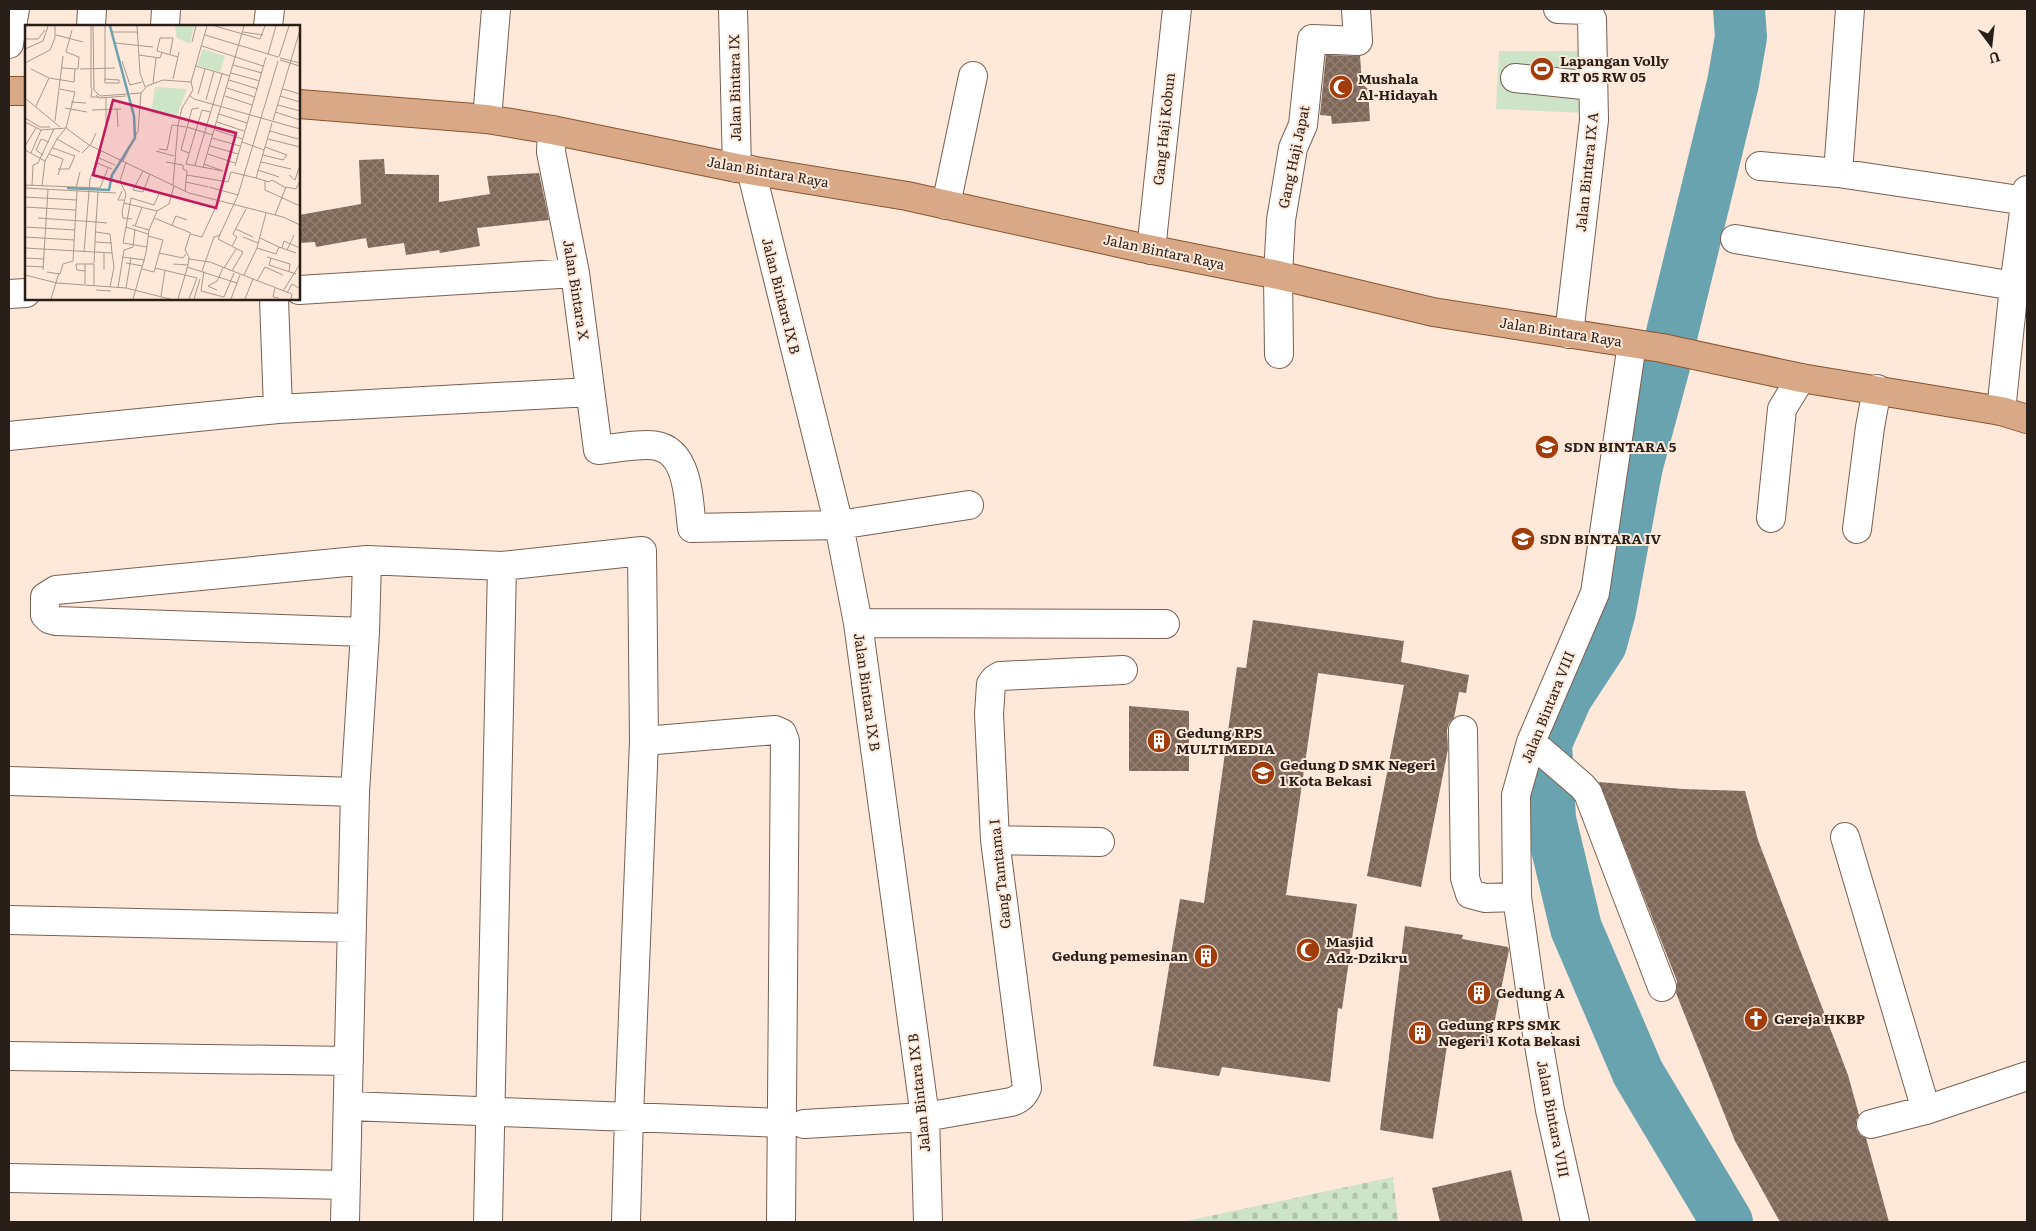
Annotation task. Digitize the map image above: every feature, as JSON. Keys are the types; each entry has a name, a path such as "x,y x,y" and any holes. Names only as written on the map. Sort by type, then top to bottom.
{"main road":[{"path":"9,91 25,91"},
{"name":"Jalan Bintara Raya","path":"300,104 487,119 552,130 744,169 907,196 1151,250 1278,275 1433,312 1662,348 1801,378 1877,389 2001,411 2027,419"}],"street":[{"path":"9,44 15,9"},
{"path":"91,25 92,9"},
{"path":"164,25 166,9"},
{"path":"268,25 270,9"},
{"path":"487,119 496,9"},
{"name":"Jalan Bintara IX","path":"733,9 744,169"},
{"name":"Gang Haji Kobun","path":"1151,250 1177,9"},
{"name":"Gang Haji Japat","path":"1279,354 1278,275 1281,220 1293,148 1303,125 1312,39 1358,41 1356,9"},
{"name":"Jalan Bintara IX A","path":"1558,9 1586,10 1592,19 1594,120 1569,334"},
{"path":"1838,173 1850,9"},
{"path":"946,205 973,76"},
{"path":"1515,78 1593,86"},
{"name":"Jalan Bintara X","path":"552,130 551,152 575,272 598,450 650,444 668,450 678,458 684,472 692,528 839,525"},
{"path":"1760,166 2026,195 2001,411"},
{"name":"Jalan Bintara IX B","path":"744,169 839,525 858,623 925,1117 928,1222"},
{"path":"1735,239 2014,286"},
{"path":"300,290 575,272"},
{"path":"9,294 25,293"},
{"path":"274,300 278,409"},
{"name":"Jalan Bintara VIII","path":"1575,1222 1550,1110 1517,897 1516,795 1537,746 1594,593 1632,344"},
{"path":"1771,518 1782,409 1801,378"},
{"path":"1857,530 1870,427 1877,389"},
{"path":"9,436 278,409 590,392"},
{"path":"839,525 968,506"},
{"path":"365,632 56,620 49,619 45,615 45,596 56,590 367,560 502,566 642,551 644,741 626,1222"},
{"path":"345,1222 356,792 367,560"},
{"path":"488,1222 502,566"},
{"path":"858,623 1165,624"},
{"name":"Gang Tamtama I","path":"925,1117 1012,1102 1019,1099 1027,1088 995,840 989,714 991,684 1000,676 1124,670"},
{"path":"644,741 775,730 782,733 785,741 793,1123 781,1222"},
{"path":"1463,730 1465,878 1467,887 1470,894 1485,898 1517,897"},
{"path":"1537,746 1582,786 1592,802 1662,987"},
{"path":"9,781 356,792"},
{"path":"1845,837 1926,1110"},
{"path":"995,840 1100,842"},
{"path":"9,920 352,928"},
{"path":"9,1056 349,1061"},
{"path":"1871,1124 1926,1110 2027,1076"},
{"path":"349,1106 793,1123 925,1117"},
{"path":"9,1178 346,1185"}],"green space":[{"name":"Lapangan Volly RT 05 RW 05","path":"1499,51 1587,51 1585,113 1496,109"},
{"path":"1393,1177 1398,1222 1182,1222"}],"building":[{"name":"Mushala Al-Hidayah","path":"1326,55 1360,56 1362,84 1368,89 1370,121 1332,124 1331,116 1320,115"},
{"path":"384,159 385,174 439,175 439,202 490,194 487,176 539,173 549,220 477,228 480,246 440,253 439,250 406,255 404,243 368,248 366,238 316,247 315,242 300,243 300,215 361,204 359,160"},
{"path":"1253,620 1404,641 1401,662 1469,675 1466,693 1459,692 1454,718 1449,723 1447,730 1448,749 1421,887 1367,876 1404,685 1318,673 1286,895 1357,904 1342,1009 1338,1008 1330,1082 1222,1067 1219,1076 1153,1066 1180,899 1204,903 1237,667 1246,668"},
{"name":"Gedung RPS MULTIMEDIA","path":"1129,706 1189,711 1189,771 1129,771"},
{"name":"Gereja HKBP","path":"1599,782 1683,789 1745,791 1758,840 1848,1075 1859,1115 1856,1120 1856,1128 1860,1135 1866,1138 1889,1222 1780,1222 1735,1141 1676,993 1677,981"},
{"name":"Gedung RPS SMK Negeri 1 Kota Bekasi","path":"1405,926 1463,935 1462,939 1508,947 1509,950 1490,1044 1448,1039 1433,1139 1380,1130"},
{"path":"1511,1170 1523,1222 1440,1222 1432,1188"}],"waterway":[{"path":"1727,1222 1638,1073 1576,928 1550,819 1546,743 1567,696 1601,644 1610,611 1637,466 1663,370 1733,83 1741,37 1739,9"}],"place":[{"name":"Lapangan Volly RT 05 RW 05","path":"1542,69"},
{"name":"Mushala Al-Hidayah","path":"1341,87"},
{"name":"SDN BINTARA 5","path":"1547,447"},
{"name":"SDN BINTARA IV","path":"1523,539"},
{"name":"Gedung RPS MULTIMEDIA","path":"1159,741"},
{"name":"Gedung D SMK Negeri 1 Kota Bekasi","path":"1263,773"},
{"name":"Masjid Adz-Dzikru","path":"1308,950"},
{"name":"Gedung pemesinan","path":"1206,956"},
{"name":"Gedung A","path":"1479,993"},
{"name":"Gereja HKBP","path":"1756,1019"},
{"name":"Gedung RPS SMK Negeri 1 Kota Bekasi","path":"1420,1033"}]}
